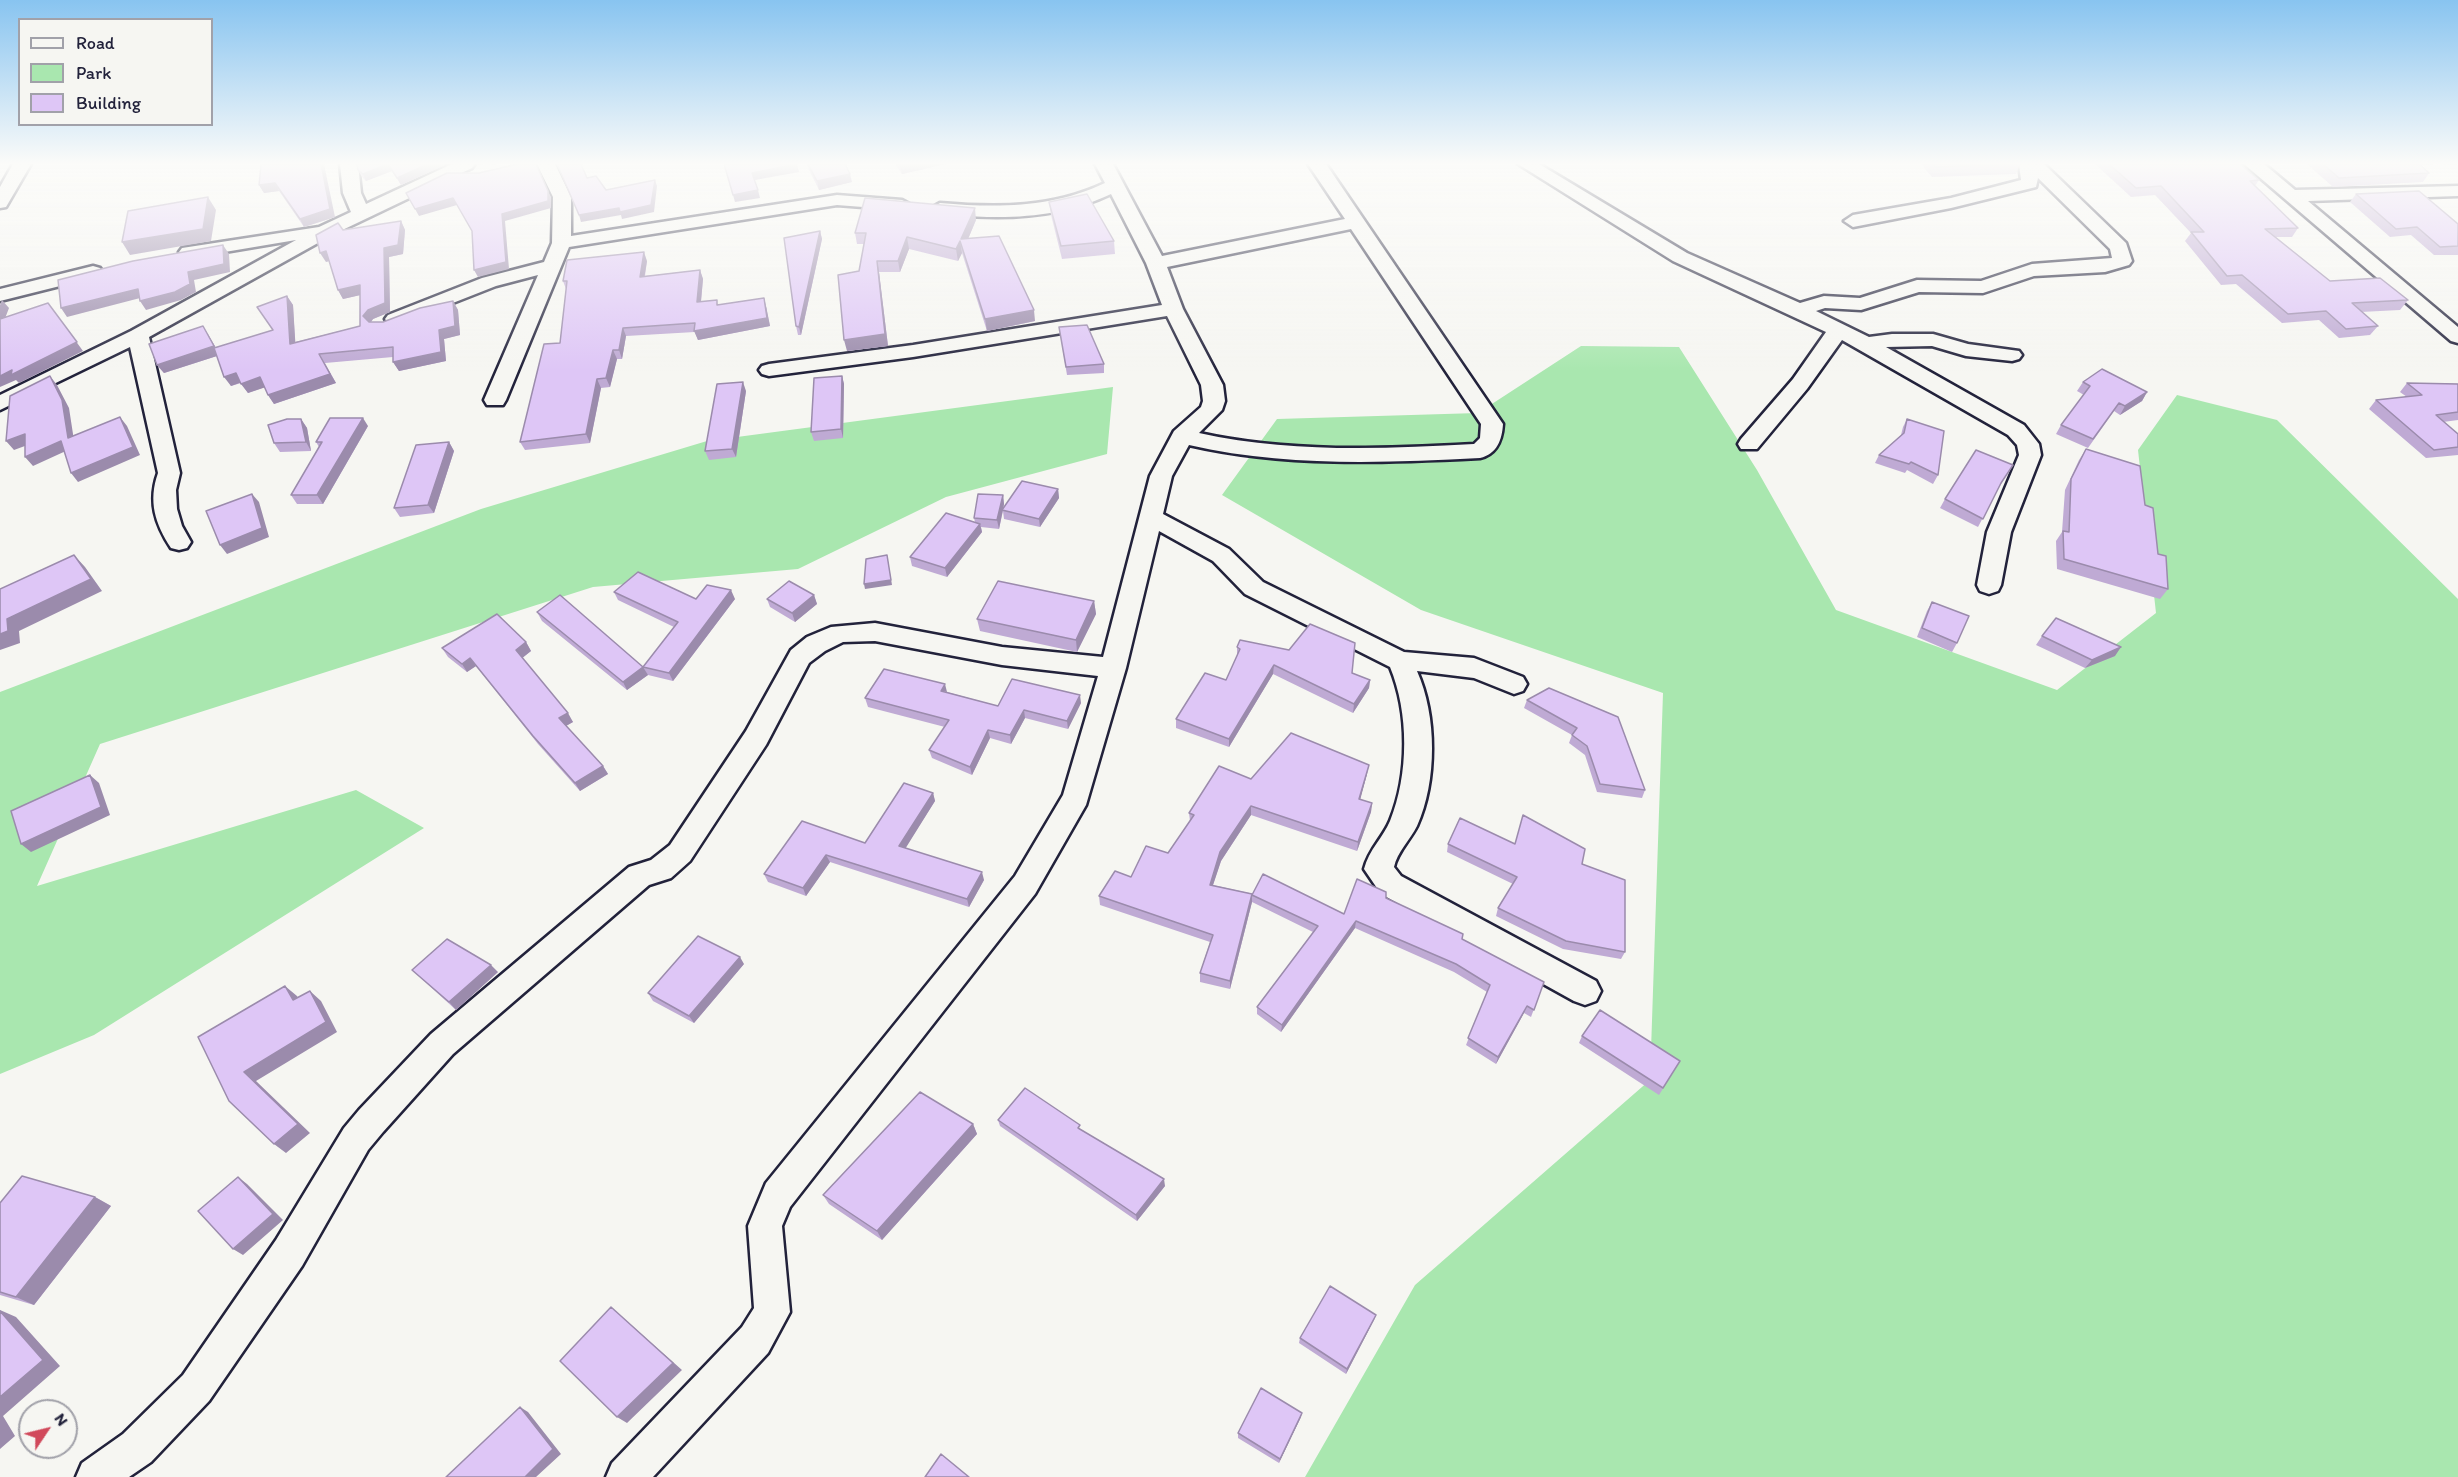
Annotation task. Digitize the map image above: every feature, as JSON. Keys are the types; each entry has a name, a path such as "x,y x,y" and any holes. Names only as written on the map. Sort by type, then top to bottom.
{"street":[{"path":"172,255 309,233"},
{"path":"0,402 138,335 322,233"},
{"path":"495,400 549,266 561,243 561,233"},
{"path":"561,243 626,233"},
{"path":"626,1477 755,1340 772,1312 765,1226 778,1195 1025,885 1076,798 1113,668 1161,476 1182,436 1211,410 1214,401 1212,385 1173,309 1156,263 1141,233"},
{"path":"1156,263 1304,233"},
{"path":"1182,436 1255,452 1313,455 1480,451 1491,440 1492,424 1365,233"},
{"path":"1640,233 1680,257 1799,310 1866,344 2016,430 2028,444 2030,455 1999,532 1989,585"},
{"path":"1799,310 1824,302 1861,304 1917,286 1983,287 2032,270 2104,266 2122,261 2119,247 2105,233"},
{"path":"2335,233 2458,337"},
{"path":"1,294 116,266"},
{"path":"381,324 489,282 549,266"},
{"path":"769,370 913,351 1173,309"},
{"path":"1749,444 1800,384 1838,330"},
{"path":"138,335 169,473 164,484 168,522 179,542"},
{"path":"1866,344 1892,340 1933,340 1966,350 2012,355"},
{"path":"1151,518 1221,555 1254,588 1400,661 1480,669 1497,674 1514,684"},
{"path":"96,1477 137,1448 196,1388 289,1253 356,1139 442,1044 639,876 661,869 680,853 756,738 800,657 816,644 840,633 875,632 1002,656 1113,668"},
{"path":"1400,661 1409,678 1417,748 1411,796 1402,826 1382,854 1379,869 1391,885 1585,991"}],"green space":[{"path":"1581,346 1679,347 1757,470 1836,610 2057,690 2156,613 2138,450 2177,395 2277,420 2458,599 2458,1477 1305,1477 1415,1285 1650,1080 1663,693 1421,610 1222,495 1277,419 1478,413"},
{"path":"1113,387 1107,454 946,497 798,569 593,587 100,744 37,886 356,790 424,828 94,1035 0,1074 0,692 481,509 707,441"}],"building":[{"path":"124,233 179,233 122,242"},
{"path":"320,233 400,233 398,245 384,248 385,303 368,310 363,316 369,322 383,322 420,308 453,301 455,326 439,330 441,352 393,362 393,347 319,354 330,374 268,395 260,377 241,384 236,373 224,377 214,348 273,330 257,307 287,296 290,344 360,326 360,285 338,290 326,251 320,253 316,235"},
{"path":"472,233 504,233 506,262 474,270"},
{"path":"820,233 799,327 796,326 784,238"},
{"path":"855,233 964,233 961,239 999,236 1034,310 985,319 960,241 956,249 907,237 898,261 877,261 885,334 844,340 838,275 859,271 866,233"},
{"path":"1057,233 1109,233 1114,241 1061,246"},
{"path":"2192,233 2270,233 2330,281 2380,278 2408,300 2352,303 2378,326 2346,329 2326,311 2288,314 2242,275 2227,276"},
{"path":"2424,233 2458,233 2458,246 2440,247"},
{"path":"223,245 224,264 188,272 190,284 175,292 140,301 138,289 61,308 58,280 133,261"},
{"path":"644,252 640,277 700,270 697,302 717,300 717,305 764,298 767,318 694,331 695,323 623,328 619,350 613,350 606,378 597,379 586,434 520,442 544,344 560,343 567,281 563,281 567,260"},
{"path":"48,303 77,342 11,375 12,370 0,376 0,319"},
{"path":"1087,325 1104,364 1066,367 1059,327"},
{"path":"203,326 214,346 157,365 149,344"},
{"path":"2102,369 2147,392 2125,406 2119,403 2093,439 2061,425 2090,386 2083,382"},
{"path":"50,376 62,400 68,438 120,417 133,447 71,473 61,441 25,457 25,434 6,441 10,396"},
{"path":"842,376 841,429 811,432 814,378"},
{"path":"743,382 732,449 705,451 717,384"},
{"path":"2407,383 2458,384 2458,412 2436,415 2458,434 2458,447 2434,450 2376,400 2422,395"},
{"path":"330,418 363,418 317,495 291,495 322,442 316,442"},
{"path":"287,419 301,419 306,442 274,443 268,425"},
{"path":"1907,419 1944,431 1938,475 1911,462 1909,464 1879,455 1904,433"},
{"path":"449,442 428,505 394,508 416,445"},
{"path":"2086,449 2140,466 2145,505 2153,508 2158,554 2166,556 2168,589 2064,559 2063,531 2069,532 2071,479"},
{"path":"1976,450 2013,465 1983,519 1945,499"},
{"path":"1022,481 1058,489 1039,519 1002,510"},
{"path":"252,494 262,528 220,545 206,511"},
{"path":"978,494 1003,495 997,520 974,518"},
{"path":"946,513 980,524 945,568 910,557"},
{"path":"74,555 91,579 7,619 8,631 0,634 0,589"},
{"path":"887,555 891,580 864,584 866,559"},
{"path":"638,572 696,599 707,585 731,590 669,673 643,667 678,622 614,592"},
{"path":"789,581 814,595 792,613 767,599"},
{"path":"998,581 1094,601 1076,640 977,619"},
{"path":"560,595 643,667 623,682 537,612"},
{"path":"1932,602 1969,616 1957,643 1922,628"},
{"path":"497,614 526,642 516,650 568,713 559,718 603,766 575,783 533,736 470,658 462,664 442,648"},
{"path":"2056,618 2121,647 2092,660 2042,636"},
{"path":"1310,624 1355,643 1352,673 1370,680 1354,704 1274,665 1229,739 1176,719 1205,673 1226,680 1240,649 1237,647 1240,640 1289,650"},
{"path":"884,669 945,684 941,691 998,706 1012,679 1080,695 1067,721 1024,710 1010,735 988,730 970,767 929,750 949,720 865,698"},
{"path":"1549,688 1618,717 1645,790 1600,784 1587,746 1572,735 1577,728 1527,700"},
{"path":"1291,733 1369,765 1359,799 1372,803 1358,842 1251,806 1220,852 1210,885 1252,894 1230,981 1200,973 1213,935 1099,896 1115,871 1131,877 1146,846 1168,853 1194,815 1189,813 1219,766 1251,779"},
{"path":"90,775 101,807 21,844 11,811"},
{"path":"904,783 933,793 899,846 982,872 967,899 826,855 803,888 764,874 802,821 865,843"},
{"path":"1523,815 1585,849 1582,864 1625,880 1625,952 1566,941 1498,908 1517,877 1448,844 1460,818 1515,844"},
{"path":"1263,874 1344,914 1357,879 1386,892 1386,898 1463,934 1462,939 1544,982 1534,1010 1527,1006 1498,1057 1468,1038 1490,985 1456,964 1356,921 1282,1025 1257,1007 1318,926 1252,895"},
{"path":"698,936 740,957 689,1016 648,993"},
{"path":"447,939 491,965 449,1002 412,970"},
{"path":"285,986 293,1000 310,991 326,1022 244,1072 298,1124 274,1144 229,1101 198,1037"},
{"path":"1600,1010 1680,1061 1663,1088 1582,1036"},
{"path":"1025,1088 1080,1125 1078,1128 1164,1179 1136,1215 998,1120"},
{"path":"920,1092 973,1124 877,1231 823,1195"},
{"path":"22,1176 95,1197 16,1297 0,1292 0,1203"},
{"path":"238,1177 273,1214 233,1249 198,1211"},
{"path":"1330,1286 1376,1315 1347,1369 1300,1338"},
{"path":"611,1307 673,1363 617,1417 560,1361"},
{"path":"0,1311 43,1360 0,1397"},
{"path":"1261,1388 1302,1413 1280,1459 1238,1433"},
{"path":"520,1407 553,1449 525,1477 446,1477"},
{"path":"941,1454 969,1477 925,1477"}]}
